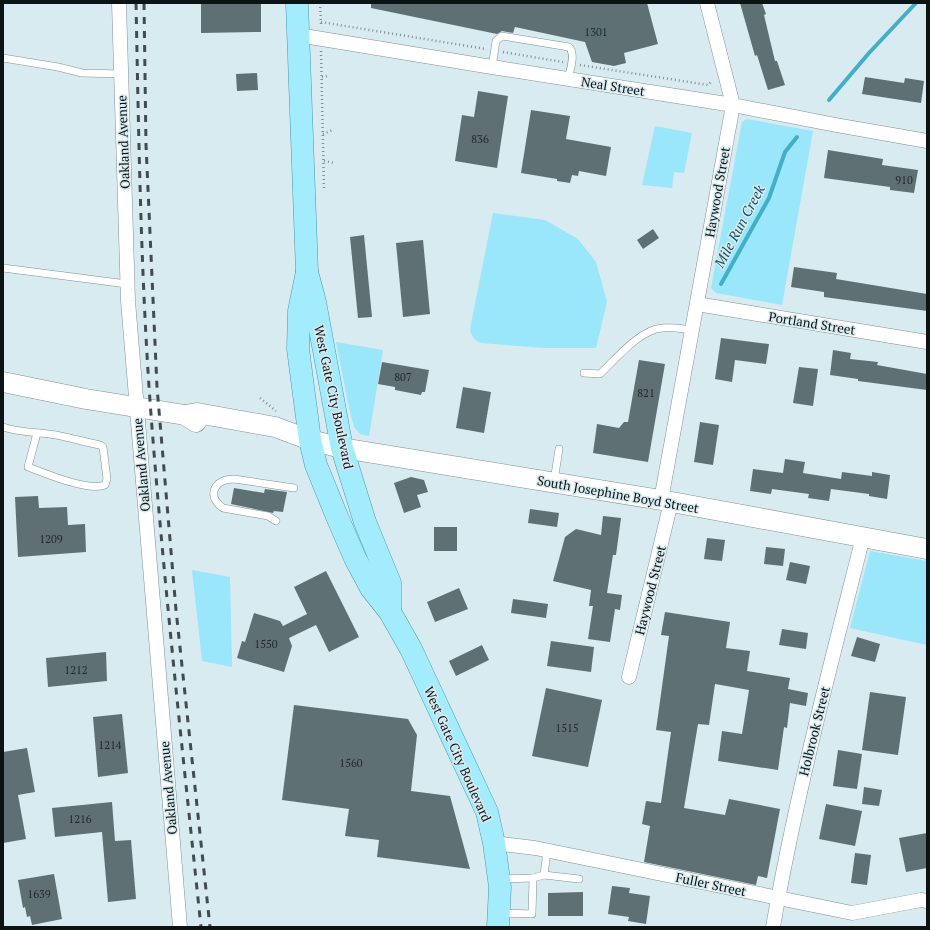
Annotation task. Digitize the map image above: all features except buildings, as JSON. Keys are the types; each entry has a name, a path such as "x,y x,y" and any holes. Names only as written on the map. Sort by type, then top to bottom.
{"main road":[{"name":"West Gate City Boulevard","path":"297,3 307,272 315,302 342,448 365,522 390,583 390,612"},
{"name":"West Gate City Boulevard","path":"307,272 299,311 298,349 310,440 316,465 355,558 371,588 390,612 411,649 487,812 494,843 500,887 498,920"},
{"name":"South Josephine Boyd Street","path":"3,382 86,399 185,416 197,413 261,425 342,448 666,501 927,549"}],"street":[{"name":"Oakland Avenue","path":"119,3 127,284 180,927"},
{"name":"Haywood Street","path":"629,677 666,501 697,304 733,105 707,3"},
{"name":"Neal Street","path":"298,35 733,105 927,141"},
{"name":"Portland Street","path":"697,304 927,342"},
{"name":"Holbrook Street","path":"773,927 786,850 863,537"},
{"name":"Fuller Street","path":"494,843 535,848 852,913 921,900 927,901"}],"lane":[{"path":"492,67 497,39 502,36 510,37 569,47 572,53 568,79"},
{"path":"3,58 58,67 82,74 121,74"},
{"path":"3,268 127,284"},
{"path":"584,373 600,374 639,337 650,330 661,328 693,330"},
{"path":"3,427 12,430 37,433 100,445 103,447 106,479 105,485 100,487 82,485 28,467 37,433"},
{"path":"554,483 559,449"},
{"path":"276,522 268,516 223,508 215,500 214,494 217,485 226,479 234,479 294,488"},
{"path":"544,875 547,851"},
{"path":"499,879 533,878 544,875 579,879"},
{"path":"498,920 532,914 533,878"}],"path":[{"path":"320,3 321,22 708,85 711,82"},
{"path":"321,38 324,190"},
{"path":"322,77 328,76"},
{"path":"323,134 333,130"},
{"path":"324,161 335,163"}],"shaded area":[{"path":"747,119 813,131 782,305 716,293 711,288 742,122"},
{"path":"655,126 692,133 684,173 674,172 672,188 642,185"},
{"path":"493,213 545,220 578,239 596,262 607,302 596,348 544,348 481,343 474,338 470,329"},
{"path":"336,342 383,350 369,436 360,434 354,427"},
{"path":"870,551 927,561 927,645 850,628"},
{"path":"192,570 230,577 232,667 202,661"}],"waterway":[{"name":"Mile Run Creek","path":"829,100 869,53 916,3"},
{"name":"Mile Run Creek","path":"721,284 769,198 785,152 797,137"}],"railway":[{"path":"136,3 141,222 149,386 169,623 201,927"},
{"path":"144,3 146,145 157,387 176,610 210,927"}]}
